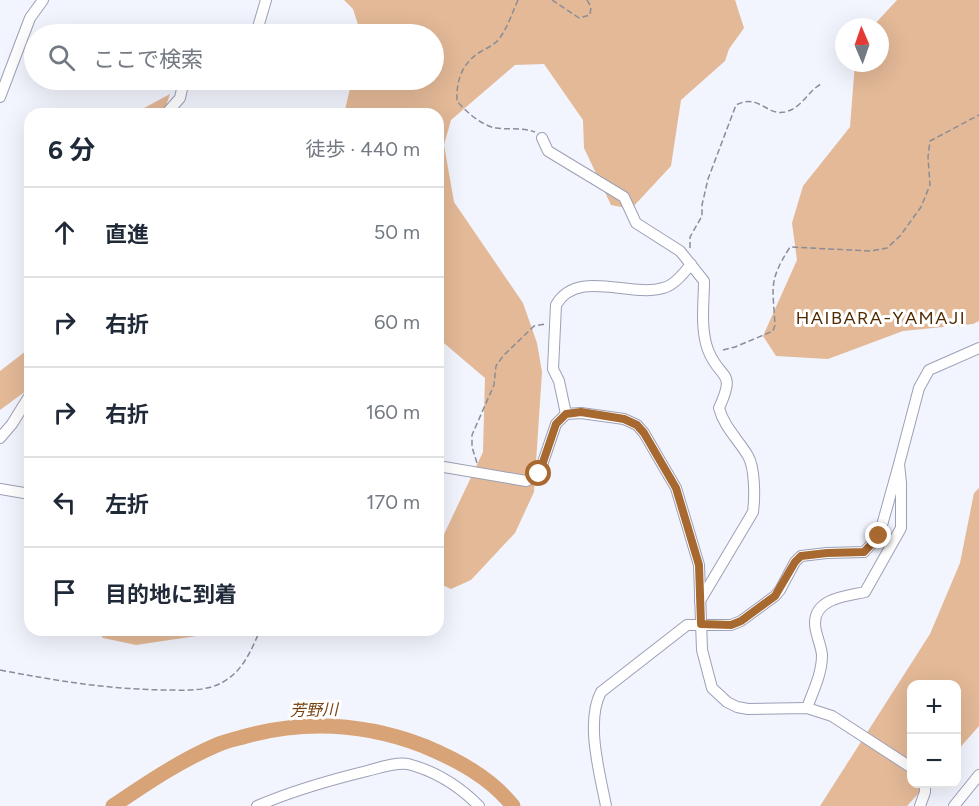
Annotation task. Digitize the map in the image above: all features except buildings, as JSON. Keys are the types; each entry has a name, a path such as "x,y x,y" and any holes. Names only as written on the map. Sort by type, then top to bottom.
{"street":[{"path":"28,24 43,0"},
{"path":"259,24 266,0"},
{"path":"0,97 24,34"},
{"path":"171,108 180,98 182,90"},
{"path":"542,138 548,151 624,197 636,224 680,251 704,280 703,322 708,351 727,382 727,390 718,408 722,419 749,458 755,495 753,512 700,602"},
{"path":"566,414 559,381 553,369 555,314 556,305 561,296 571,290 586,286 653,290 665,288 691,264"},
{"path":"606,806 594,728 596,703 601,692 687,625 731,625 741,621 775,596 801,556 864,552 879,536 919,388 929,370 979,348"},
{"path":"0,438 24,405"},
{"path":"444,467 526,481 539,474 556,424 566,414 581,412 624,419 637,425 676,488 699,565 702,650 712,688 727,702 737,707 748,709 807,708 832,716 907,765"},
{"path":"807,708 821,672 822,653 815,624 817,613 824,604 834,599 865,592 901,528 902,483 899,464"},
{"path":"0,489 24,493"},
{"path":"256,806 330,780 390,765 406,764 444,779 464,791 479,806"},
{"path":"954,806 979,775"},
{"path":"920,806 925,788"}],"path":[{"path":"518,0 499,39 467,63 456,84 457,101 477,118 494,128 527,129 542,138"},
{"path":"552,0 579,18 590,15 591,7 587,0"},
{"path":"691,264 690,237 702,216 708,179 736,105 750,101 761,104 772,111 793,110 802,103 811,89 821,84"},
{"path":"723,350 773,331 775,325 772,283 777,268 790,247 872,251 887,248 900,236 921,207 930,185 928,157 930,141 979,115"},
{"path":"476,473 472,435 494,385 496,366 503,356 534,326 548,323 555,314"},
{"path":"0,670 75,685 124,689 195,690 222,683 232,675 247,658 257,636"}],"shaded area":[{"path":"344,0 735,0 744,28 729,49 725,61 681,100 671,166 631,209 611,205 584,148 583,120 544,64 515,65 451,120 444,145 444,108 345,108 350,90 444,90 444,24 358,24 353,9"},
{"path":"897,0 979,0 979,321 973,324 903,331 828,359 776,356 763,336 797,260 792,223 803,186 850,127 854,72 889,72 889,18 880,18"},
{"path":"170,94 164,108 144,108"},
{"path":"444,145 454,202 523,303 537,343 542,372 534,492 515,533 471,580 451,589 444,586 444,534 483,452 485,378 444,343"},
{"path":"24,353 24,392 0,410 0,371"},
{"path":"979,488 979,726 961,746 961,680 907,680 907,788 923,788 907,806 820,806 930,634 960,563 974,493"},
{"path":"102,636 197,636 136,645"}],"waterway":[{"name":"芳野川","path":"113,806 151,780 219,744 272,730 316,726 381,733 424,746 472,770 494,786 513,806"}],"district":[{"name":"HAIBARA-YAMAJI","path":"881,318"}],"route":[{"path":"539,474 556,424 566,414 581,412 624,419 637,425 676,488 699,565 701,624 731,625 741,621 775,596 801,556 864,552 879,536"}]}
